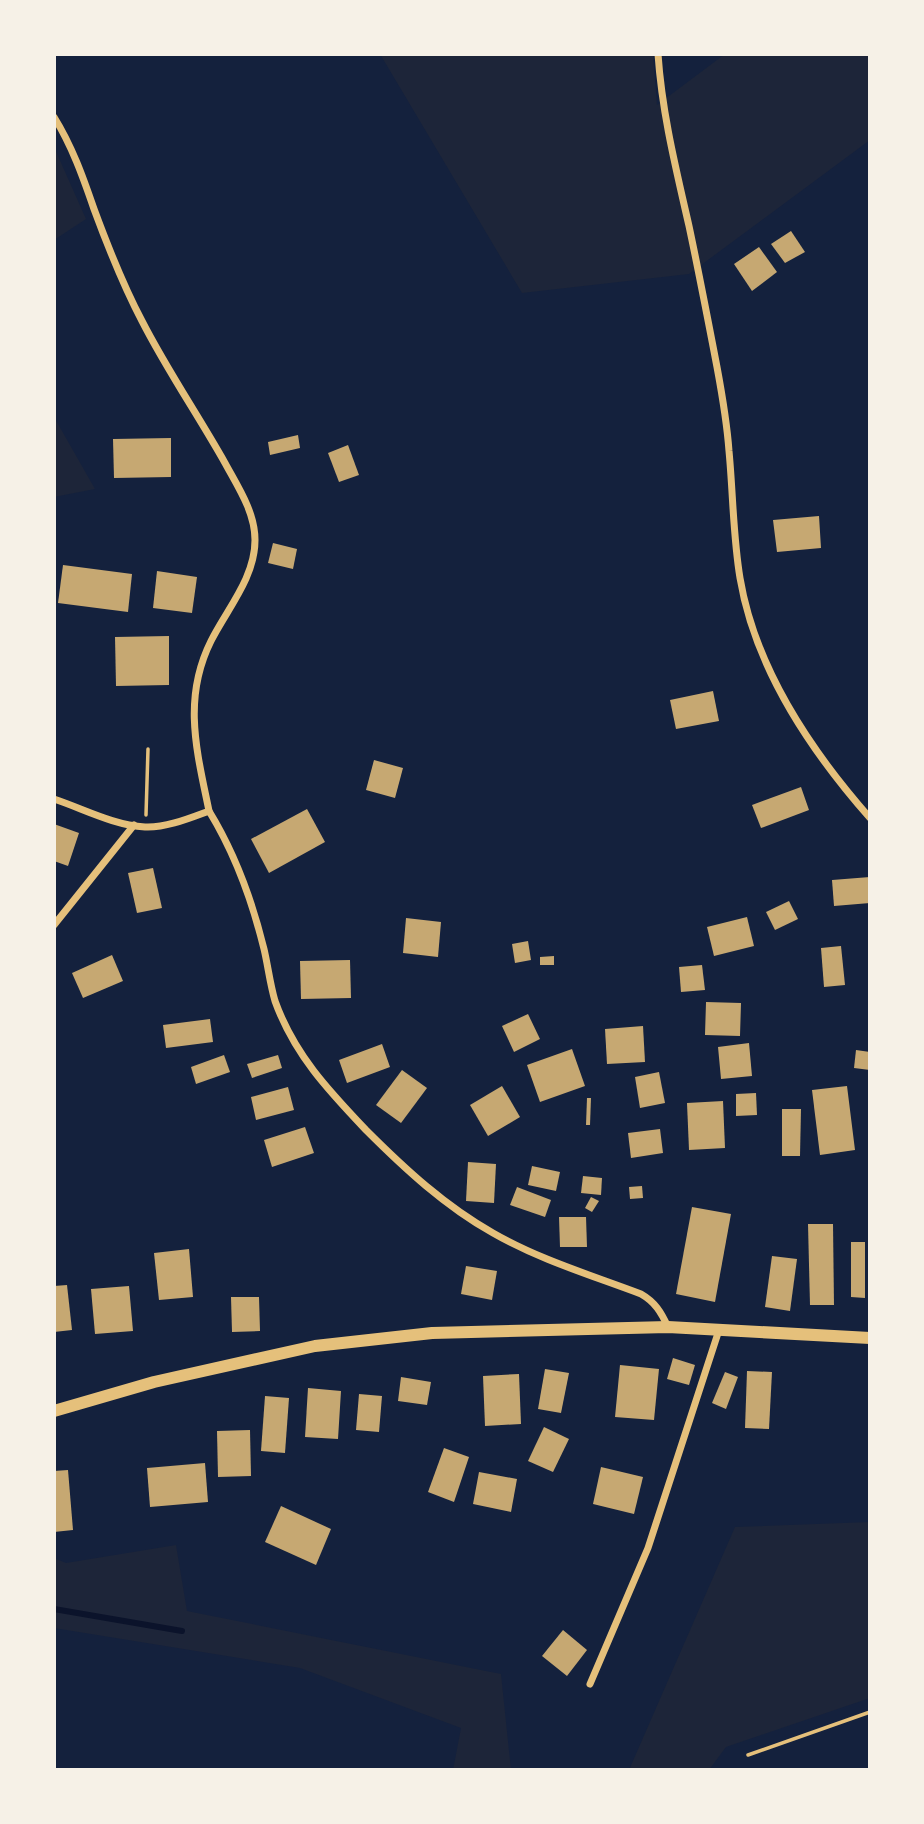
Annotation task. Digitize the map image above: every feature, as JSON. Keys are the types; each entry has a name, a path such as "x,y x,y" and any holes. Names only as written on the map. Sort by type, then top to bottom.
{"street":[{"path":"658,54 660,88 667,126 717,368 729,447 740,577 748,616 766,661 792,712 844,788 870,818"},
{"path":"54,117 78,164 118,271 142,323 218,451 255,523 255,545 245,582 210,643 198,676 192,714 209,811 231,848 253,908 275,1000 296,1043 322,1085 397,1162 436,1195 493,1233 561,1267 640,1294 660,1310 668,1327"},
{"path":"54,799 106,819 146,827 182,821 209,811"},
{"path":"54,925 134,825"},
{"path":"54,1411 153,1382 314,1346 432,1333 668,1327 870,1338"},
{"path":"590,1684 648,1548 719,1330"}],"path":[{"path":"146,827 148,749"},
{"path":"748,1755 870,1712"}],"shaded area":[{"path":"380,54 653,54 657,105 725,54 870,54 870,140 689,274 522,293"},
{"path":"54,147 86,219 54,240"},
{"path":"54,417 95,489 54,497"},
{"path":"870,1522 870,1698 726,1747 709,1770 629,1770 735,1527"},
{"path":"176,1545 187,1611 501,1674 511,1770 453,1770 461,1728 300,1668 54,1628 54,1558 66,1563"}],"building":[{"path":"791,231 805,252 785,263 771,244"},
{"path":"759,247 777,272 752,291 734,264"},
{"path":"298,435 300,448 270,455 268,442"},
{"path":"171,438 171,477 114,478 113,439"},
{"path":"348,445 359,475 339,482 328,453"},
{"path":"819,516 821,548 777,552 773,520"},
{"path":"273,543 297,549 293,569 268,563"},
{"path":"63,565 132,574 128,612 58,603"},
{"path":"157,571 197,577 192,613 153,608"},
{"path":"169,636 169,685 116,686 115,637"},
{"path":"713,691 719,721 676,729 670,700"},
{"path":"374,760 403,768 395,798 366,790"},
{"path":"801,787 809,810 761,828 752,805"},
{"path":"307,809 325,842 269,873 251,839"},
{"path":"54,824 79,833 68,866 54,861"},
{"path":"153,868 162,908 137,913 128,873"},
{"path":"870,877 870,903 834,906 832,880"},
{"path":"789,901 798,919 775,930 766,912"},
{"path":"747,917 754,946 714,956 707,927"},
{"path":"406,918 441,922 438,957 403,953"},
{"path":"528,941 531,960 515,963 512,944"},
{"path":"841,946 845,985 824,987 821,948"},
{"path":"112,955 123,981 83,998 72,973"},
{"path":"554,956 554,965 540,965 540,957"},
{"path":"350,960 351,998 301,999 300,961"},
{"path":"702,965 705,990 681,992 679,967"},
{"path":"706,1002 741,1003 740,1036 705,1035"},
{"path":"528,1014 540,1039 514,1052 502,1026"},
{"path":"210,1019 213,1042 166,1048 163,1025"},
{"path":"643,1026 645,1062 607,1064 605,1029"},
{"path":"749,1043 752,1076 721,1079 718,1047"},
{"path":"382,1044 390,1067 347,1083 339,1060"},
{"path":"572,1049 585,1086 540,1102 527,1065"},
{"path":"856,1050 870,1052 870,1070 854,1068"},
{"path":"224,1055 230,1072 196,1084 191,1067"},
{"path":"278,1055 282,1068 252,1078 247,1064"},
{"path":"402,1070 427,1088 401,1123 376,1105"},
{"path":"659,1072 665,1103 640,1108 635,1077"},
{"path":"502,1086 520,1117 488,1136 470,1105"},
{"path":"847,1086 855,1150 820,1155 812,1090"},
{"path":"288,1087 294,1110 256,1120 251,1097"},
{"path":"756,1093 757,1115 736,1116 736,1094"},
{"path":"587,1098 591,1098 590,1125 586,1125"},
{"path":"723,1101 725,1148 689,1150 687,1103"},
{"path":"782,1109 801,1109 800,1156 782,1156"},
{"path":"305,1127 314,1153 272,1167 264,1140"},
{"path":"660,1129 663,1153 631,1158 628,1133"},
{"path":"468,1162 496,1164 494,1203 466,1201"},
{"path":"532,1166 560,1172 556,1191 528,1185"},
{"path":"583,1176 602,1178 601,1195 581,1193"},
{"path":"642,1186 643,1198 630,1199 629,1187"},
{"path":"517,1187 551,1200 545,1217 510,1205"},
{"path":"591,1197 599,1201 592,1212 585,1208"},
{"path":"692,1207 731,1214 715,1302 676,1294"},
{"path":"559,1217 586,1217 587,1247 560,1247"},
{"path":"808,1224 833,1224 834,1305 810,1305"},
{"path":"851,1242 865,1242 865,1298 851,1297"},
{"path":"189,1249 193,1297 159,1300 154,1253"},
{"path":"772,1256 797,1259 790,1311 765,1307"},
{"path":"466,1266 497,1271 492,1300 461,1294"},
{"path":"67,1285 72,1330 54,1332 54,1286"},
{"path":"129,1286 133,1331 95,1334 91,1289"},
{"path":"231,1297 259,1297 260,1331 232,1332"},
{"path":"673,1358 695,1365 689,1385 667,1379"},
{"path":"620,1365 659,1369 654,1420 615,1417"},
{"path":"545,1369 569,1373 561,1413 538,1409"},
{"path":"747,1371 772,1372 769,1429 745,1428"},
{"path":"725,1372 738,1377 726,1409 712,1403"},
{"path":"519,1374 521,1424 485,1426 483,1376"},
{"path":"401,1377 431,1382 427,1405 398,1401"},
{"path":"308,1388 341,1391 338,1439 305,1437"},
{"path":"359,1394 382,1396 379,1432 356,1430"},
{"path":"265,1396 289,1398 285,1453 261,1451"},
{"path":"544,1427 569,1439 553,1472 528,1461"},
{"path":"250,1430 251,1476 218,1477 217,1431"},
{"path":"444,1448 469,1457 454,1502 428,1492"},
{"path":"205,1463 208,1502 150,1507 147,1468"},
{"path":"601,1467 643,1477 634,1514 593,1504"},
{"path":"68,1470 73,1530 54,1532 54,1471"},
{"path":"479,1472 517,1479 511,1512 473,1504"},
{"path":"281,1506 331,1529 316,1565 265,1542"},
{"path":"563,1630 587,1650 567,1676 542,1656"}],"waterway":[{"path":"54,1609 182,1631"}]}
